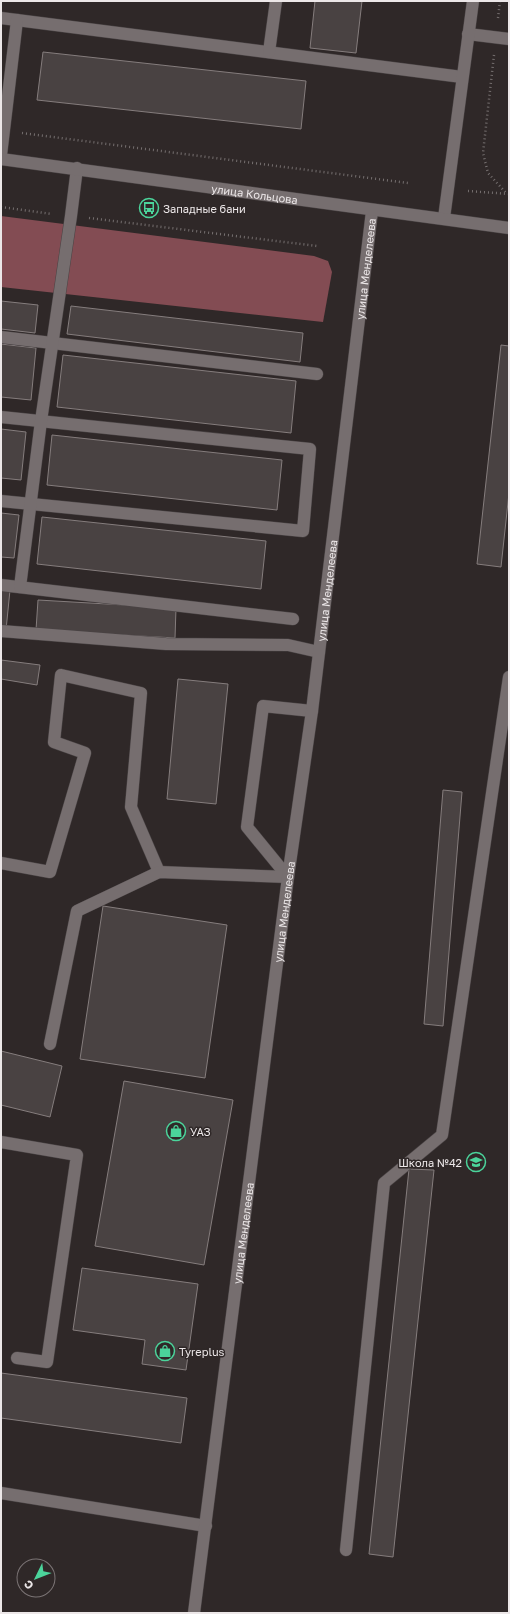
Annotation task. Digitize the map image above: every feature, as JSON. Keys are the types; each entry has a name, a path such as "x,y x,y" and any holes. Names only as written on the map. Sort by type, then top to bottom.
{"street":[{"path":"268,52 276,1"},
{"path":"444,218 473,1"},
{"path":"1,18 462,77"},
{"path":"1,155 17,20"},
{"path":"468,34 509,39"},
{"name":"улица Кольцова","path":"1,159 77,168 509,228"},
{"path":"20,588 52,343 72,216 77,168"},
{"name":"улица Менделеева","path":"194,1613 288,877 312,711 372,210"},
{"path":"1,337 318,374"},
{"path":"1,417 310,449 303,530 1,501"},
{"path":"1,585 293,619"},
{"path":"1,632 166,644 288,645 319,652"},
{"path":"1,863 50,872 85,753 54,742 61,675 141,693 131,807 159,872"},
{"path":"346,1550 384,1184 442,1136 509,677"},
{"path":"288,877 247,827 263,706 312,711"},
{"path":"50,1044 77,911 159,872 288,877"},
{"path":"1,1142 77,1155 47,1362 18,1358"},
{"path":"1,1493 206,1526"}],"path":[{"path":"500,1 483,153 488,174 508,194"},
{"path":"4,131 408,183"},
{"path":"468,191 508,194"},
{"path":"1,208 317,246"}],"shaded area":[{"path":"1,216 314,256 328,261 332,272 323,322 1,287"}],"building":[{"path":"315,1 362,1 356,53 310,48"},
{"path":"43,52 306,81 301,129 37,100"},
{"path":"1,301 38,305 35,333 1,329"},
{"path":"71,306 303,333 300,362 67,334"},
{"path":"1,344 36,348 31,400 1,397"},
{"path":"501,345 509,346 509,493 501,567 477,564"},
{"path":"63,355 296,381 291,433 57,407"},
{"path":"1,429 26,432 21,480 1,478"},
{"path":"52,435 282,460 277,510 47,485"},
{"path":"1,513 19,515 14,558 1,557"},
{"path":"42,517 266,541 261,589 37,564"},
{"path":"1,589 10,590 6,630 1,630"},
{"path":"38,600 176,608 175,638 36,630"},
{"path":"1,660 40,665 37,685 1,679"},
{"path":"178,679 228,684 216,804 167,799"},
{"path":"443,790 462,792 443,1026 424,1024"},
{"path":"103,906 227,925 205,1078 80,1059"},
{"path":"1,1051 62,1066 50,1117 1,1105"},
{"path":"124,1081 233,1100 204,1265 95,1246"},
{"path":"409,1169 434,1170 393,1557 369,1554"},
{"path":"82,1268 198,1284 186,1370 142,1364 145,1340 73,1330"},
{"path":"1,1373 187,1398 181,1443 1,1418"}],"place":[{"name":"Западные бани","path":"149,208"},
{"name":"УАЗ","path":"176,1131"},
{"name":"Школа №42","path":"476,1162"},
{"name":"Tyreplus","path":"165,1351"}]}
